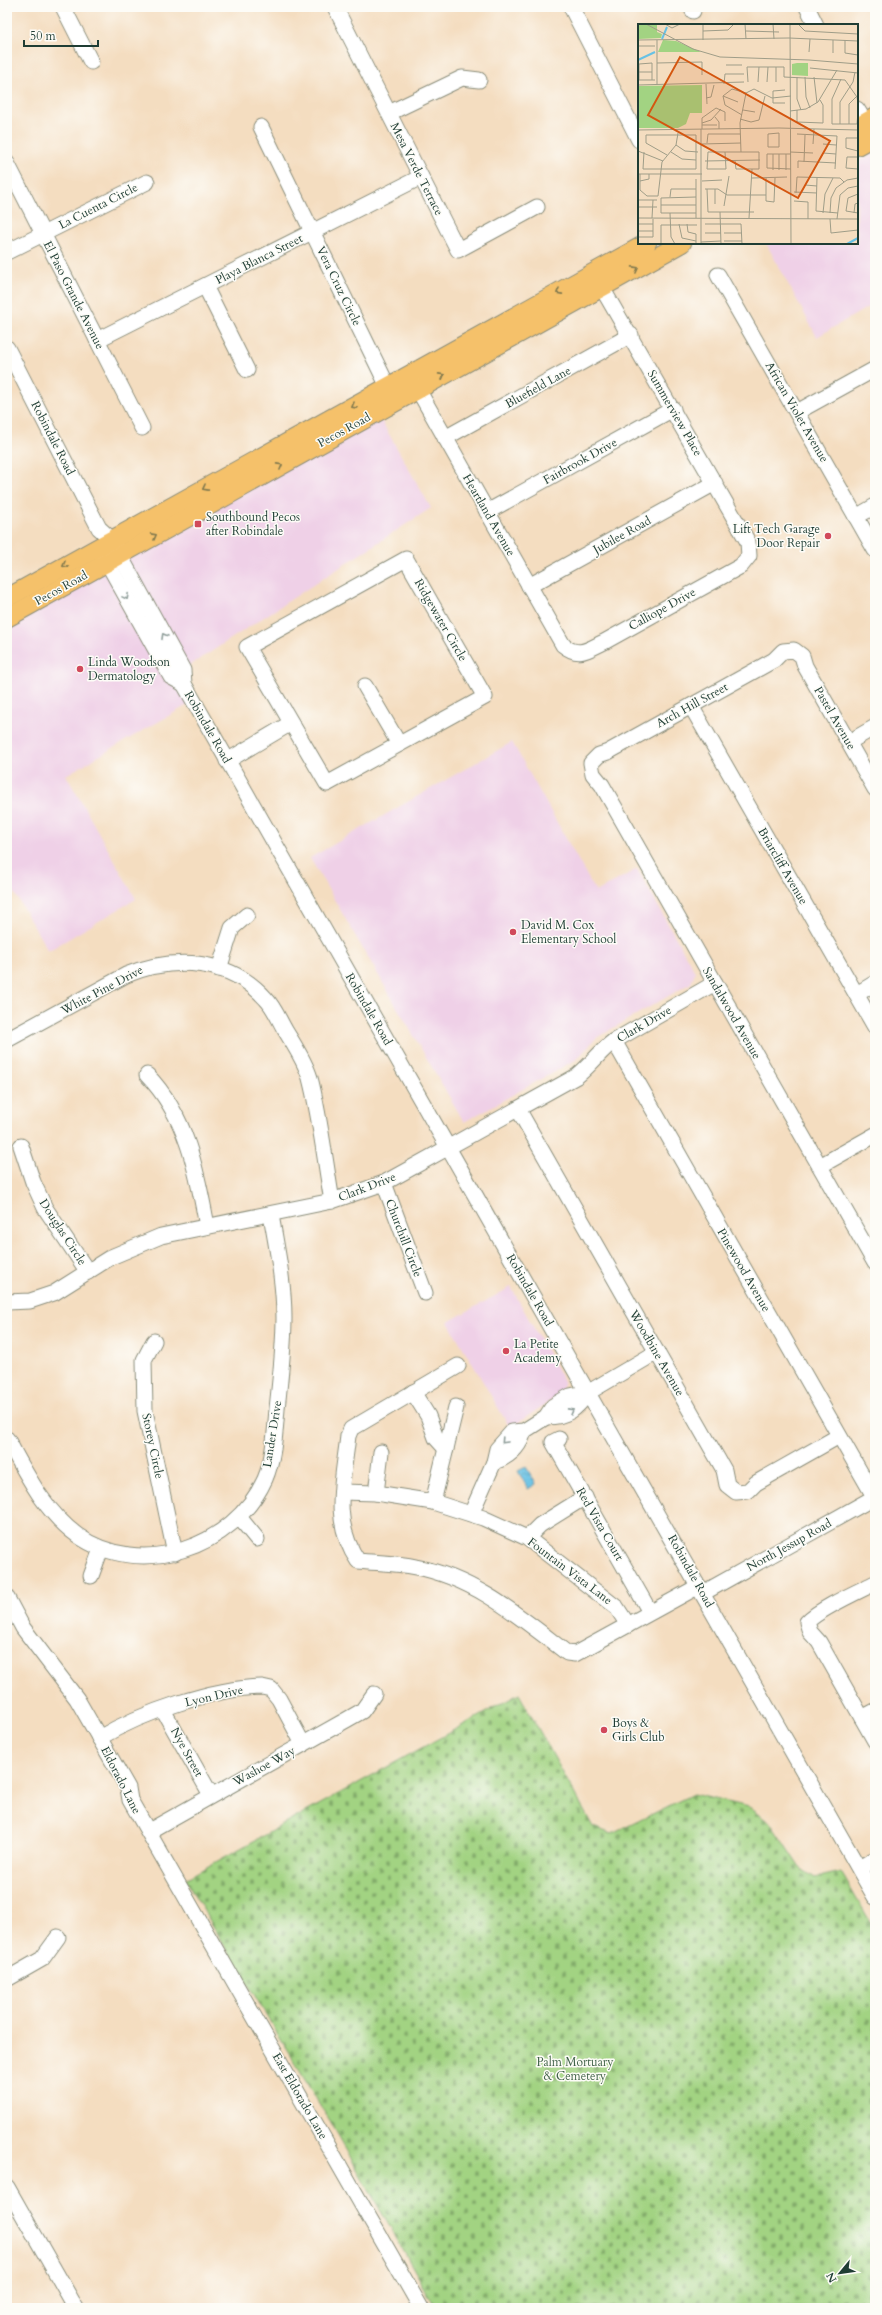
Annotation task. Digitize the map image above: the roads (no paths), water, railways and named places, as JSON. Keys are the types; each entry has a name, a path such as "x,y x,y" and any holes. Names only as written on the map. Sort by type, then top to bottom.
{"main road":[{"path":"858,144 867,125"},
{"name":"Pecos Road","path":"597,280 645,244"},
{"name":"Pecos Road","path":"7,598 103,538 271,452 392,394 597,280 680,244"},
{"name":"Pecos Road","path":"7,618 241,487 392,394"},
{"path":"241,487 240,480 254,470 271,452"}],"street":[{"path":"63,7 91,62"},
{"name":"Mesa Verde Terrace","path":"335,7 458,250 537,206"},
{"path":"571,7 638,138"},
{"path":"807,7 816,24"},
{"path":"389,114 462,78 479,80"},
{"name":"Vera Cruz Circle","path":"261,127 392,394"},
{"name":"El Paso Grande Avenue","path":"7,163 142,428"},
{"name":"Playa Blanca Street","path":"97,340 421,177"},
{"name":"La Cuenta Circle","path":"7,252 146,182"},
{"name":"African Violet Avenue","path":"718,275 875,550"},
{"name":"Summerview Place","path":"597,280 631,335 748,542 749,556"},
{"path":"205,286 247,370"},
{"name":"Bluefield Lane","path":"445,438 631,335"},
{"name":"Robindale Road","path":"7,348 171,677 184,684 448,1148 589,1392 875,1897"},
{"path":"797,412 875,369"},
{"name":"Heartland Avenue","path":"414,382 563,645 572,652"},
{"name":"Fairbrook Drive","path":"487,512 672,409"},
{"name":"Jubilee Road","path":"529,586 715,483"},
{"path":"856,517 875,506"},
{"name":"Calliope Drive","path":"572,652 583,652 604,642 741,566 749,556"},
{"name":"Ridgewater Circle","path":"406,559 485,697 327,784 291,723 248,647 406,559"},
{"name":"Arch Hill Street","path":"590,763 599,755 774,660 783,651 794,650"},
{"name":"Pastel Avenue","path":"794,650 802,656 805,666 875,789"},
{"path":"365,686 398,744"},
{"name":"Briarcliff Avenue","path":"691,706 875,1027"},
{"path":"227,761 291,723"},
{"path":"848,742 875,727"},
{"name":"Sandalwood Avenue","path":"590,763 593,774 602,785 875,1263"},
{"path":"219,969 232,928 247,915"},
{"name":"White Pine Drive","path":"7,1040 126,975 147,966 193,962 219,969 244,979 267,999 301,1055 310,1078 332,1201"},
{"name":"Clark Drive","path":"7,1302 30,1301 54,1293 135,1245 161,1236 332,1201 384,1183 577,1076 585,1070 600,1051 614,1041 715,983"},
{"path":"857,994 875,983"},
{"name":"Pinewood Avenue","path":"614,1041 875,1497"},
{"path":"147,1075 162,1090 187,1139 197,1171 207,1226"},
{"name":"Woodbine Avenue","path":"518,1109 724,1470 727,1485 736,1492 748,1491 756,1483 839,1436"},
{"path":"820,1166 875,1135"},
{"name":"Douglas Circle","path":"21,1146 33,1182 45,1208 88,1272"},
{"name":"Churchill Circle","path":"384,1183 425,1293"},
{"name":"Lander Drive","path":"7,1439 39,1495 55,1516 77,1534 101,1549 138,1555 176,1553 203,1543 225,1529 239,1517 253,1499 265,1478 274,1438 284,1317 281,1274 271,1214"},
{"name":"Storey Circle","path":"154,1341 144,1360 145,1411 176,1553"},
{"path":"471,1514 494,1462 497,1448 512,1432 524,1431 546,1417 560,1417 577,1407 589,1392 657,1352"},
{"path":"342,1492 348,1436 351,1429 458,1366"},
{"path":"413,1392 428,1416 436,1438 446,1449"},
{"path":"434,1502 456,1407"},
{"name":"Red Vista Court","path":"559,1438 553,1442 650,1612"},
{"path":"376,1493 381,1452"},
{"name":"North Jessup Road","path":"342,1492 340,1517 352,1552 358,1561 416,1567 461,1581 477,1588 509,1608 567,1653 575,1654 650,1612 701,1590 875,1497"},
{"name":"Fountain Vista Lane","path":"342,1492 376,1493 434,1502 471,1514 528,1538 618,1608 628,1625"},
{"path":"528,1538 540,1525 585,1497"},
{"path":"239,1517 258,1539"},
{"path":"91,1576 101,1549"},
{"path":"875,1583 826,1610 815,1613 807,1622 810,1632 819,1642 869,1715 875,1741"},
{"path":"7,1598 13,1622"},
{"name":"Eldorado Lane","path":"13,1622 77,1699 128,1788 130,1800 178,1884"},
{"name":"Lyon Drive","path":"99,1738 123,1723 163,1710 221,1693 253,1688 271,1689 279,1699 303,1744"},
{"name":"Washoe Way","path":"149,1832 211,1795 362,1711 374,1694"},
{"name":"Nye Street","path":"163,1710 211,1795"},
{"path":"859,1868 875,1859"},
{"name":"East Eldorado Lane","path":"178,1884 421,2308"},
{"path":"7,1979 42,1959 58,1938"},
{"path":"7,2187 76,2308"}],"water":[{"path":"526,1467 536,1484 528,1489 518,1471"}],"place":[{"name":"Southbound Pecos after Robindale","path":"198,524"},
{"name":"Lift Tech Garage Door Repair","path":"828,536"},
{"name":"Linda Woodson Dermatology","path":"80,669"},
{"name":"David M. Cox Elementary School","path":"513,932"},
{"name":"La Petite Academy","path":"506,1351"},
{"name":"Boys & Girls Club","path":"604,1730"}],"park label":[{"name":"Palm Mortuary & Cemetery","path":"575,2069"}]}
